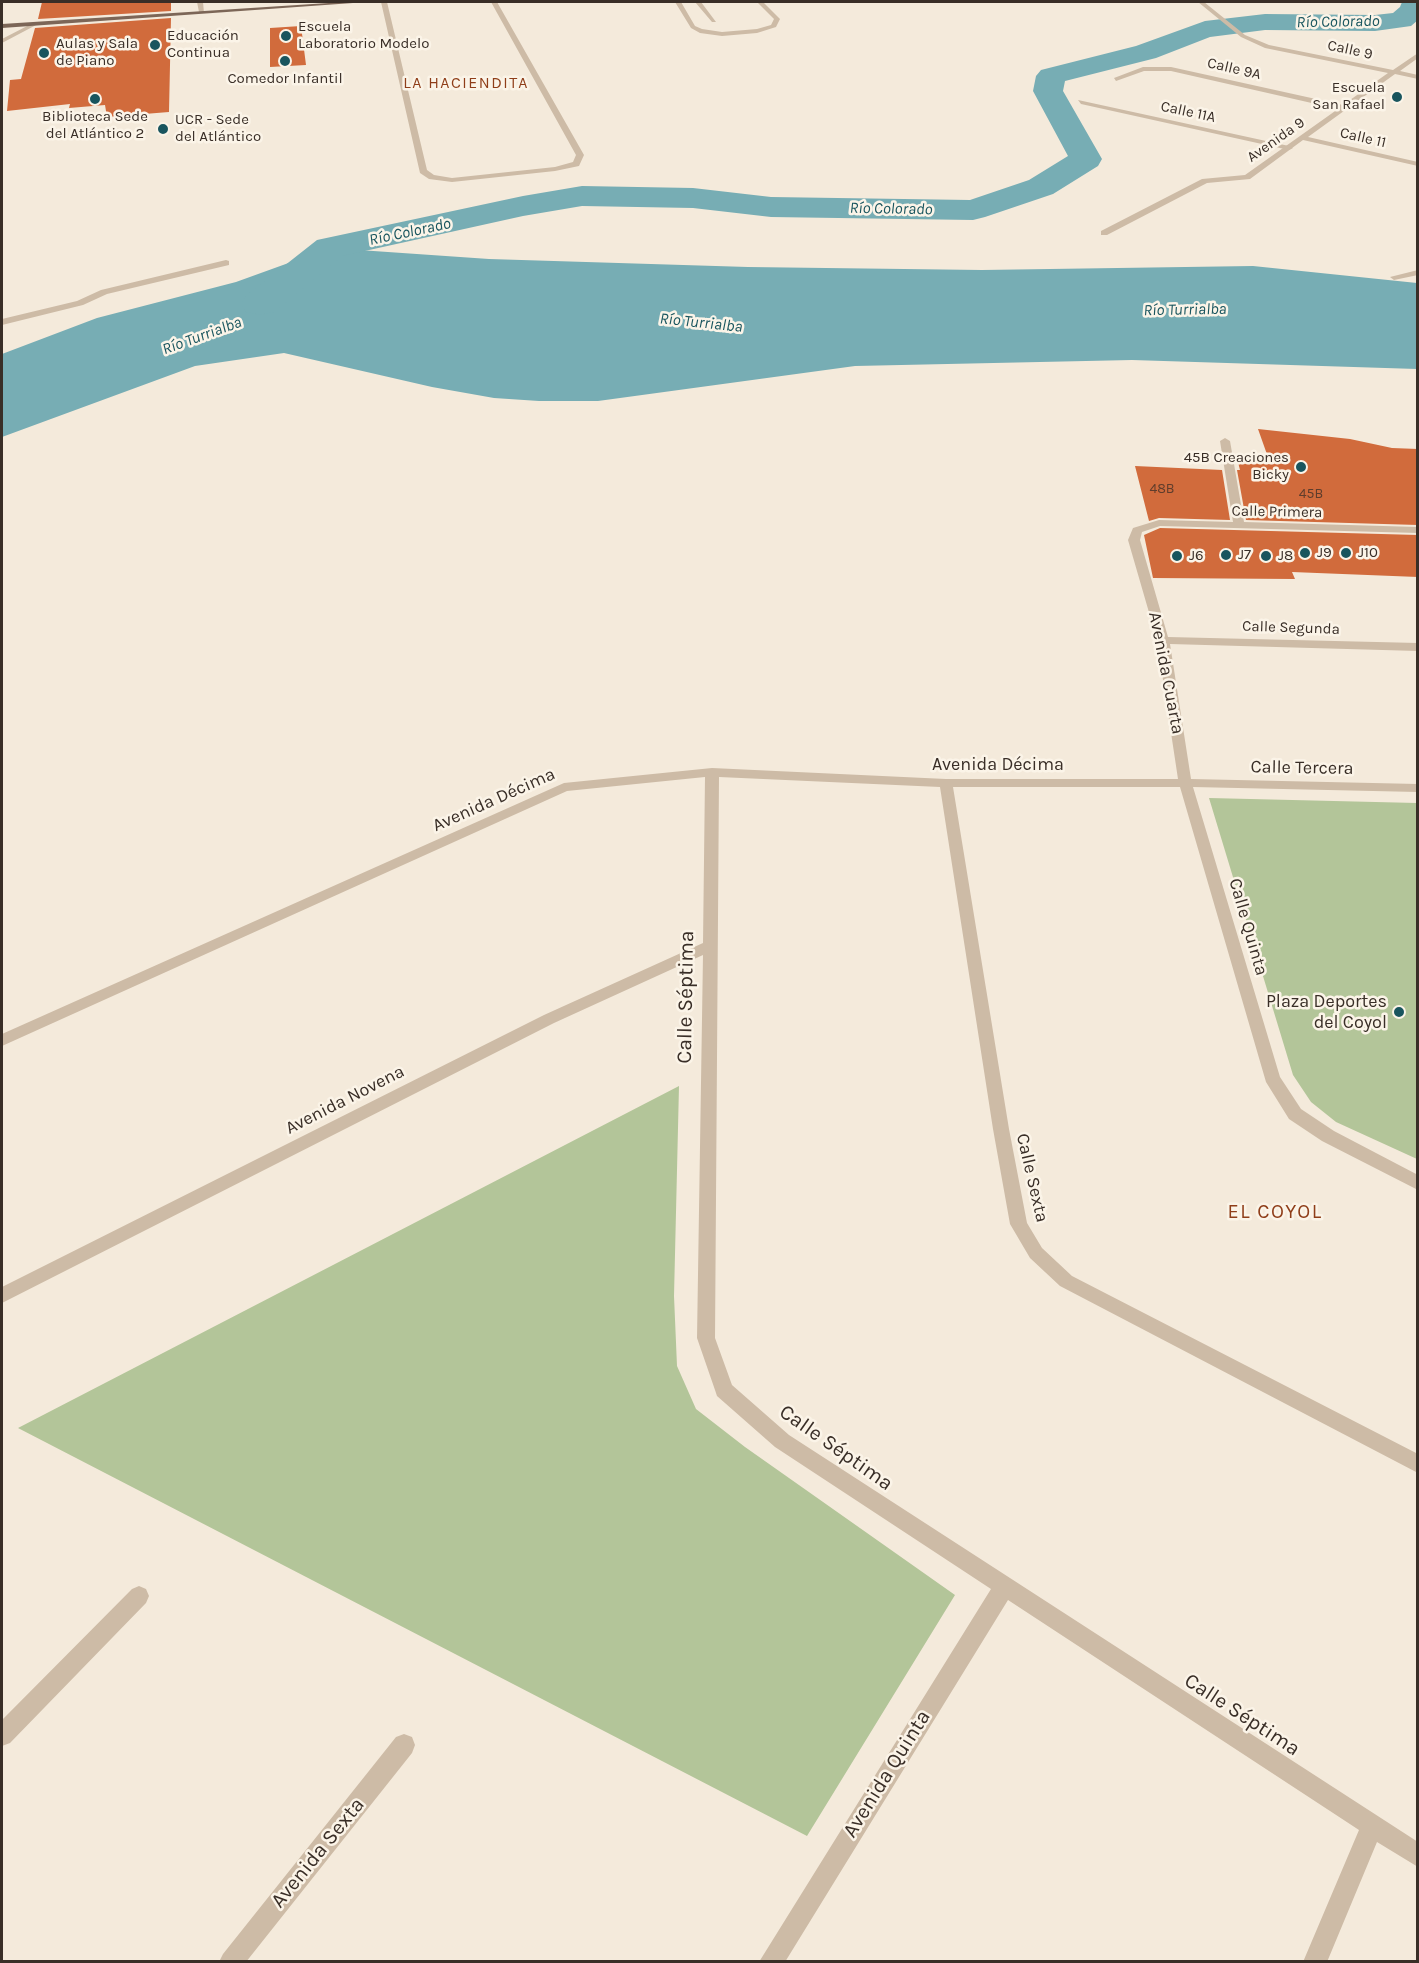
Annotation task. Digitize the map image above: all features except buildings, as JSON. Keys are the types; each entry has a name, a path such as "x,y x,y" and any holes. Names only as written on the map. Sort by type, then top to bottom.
{"main road":[{"path":"2,26 364,2"}],"street":[{"path":"200,2 202,12"},
{"path":"384,2 423,171 432,177 452,180 555,170 576,164 580,155 494,2"},
{"path":"678,2 693,27 700,31 722,34 757,31 774,26 777,19 760,2"},
{"path":"698,2 714,21"},
{"name":"Calle 9","path":"1201,2 1243,36 1267,46 1418,77"},
{"path":"2,41 36,24"},
{"name":"Avenida 9","path":"1104,233 1205,181 1247,177 1418,55"},
{"name":"Calle 9A","path":"1116,79 1143,69 1171,69 1346,108"},
{"name":"Calle 11A","path":"1081,102 1289,148"},
{"name":"Calle 11","path":"1302,138 1418,164"},
{"path":"2,322 80,303 104,292 226,263"},
{"path":"1394,277 1418,272"},
{"path":"1225,441 1239,526"},
{"name":"Calle Primera","path":"1137,530 1159,524 1418,530"},
{"name":"Avenida Cuarta","path":"1137,530 1134,540 1163,640 1185,783"},
{"name":"Calle Segunda","path":"1163,640 1418,647"},
{"name":"Avenida Décima","path":"2,1040 564,787 712,772 946,783 1185,783"},
{"name":"Calle Séptima","path":"712,772 706,1338 724,1390 782,1441 1418,1856"},
{"name":"Calle Sexta","path":"946,783 1001,1129 1019,1224 1036,1253 1066,1281 1418,1464"},
{"name":"Calle Tercera","path":"1185,783 1418,788"},
{"name":"Calle Quinta","path":"1185,783 1272,1078 1294,1114 1348,1147 1418,1184"},
{"name":"Avenida Novena","path":"2,1295 549,1019 709,946"},
{"name":"Avenida Quinta","path":"771,1962 1004,1587"},
{"path":"2,1735 140,1596"},
{"name":"Avenida Sexta","path":"231,1962 404,1745"},
{"path":"1315,1962 1372,1827"}],"green space":[{"path":"1209,798 1417,803 1417,1159 1336,1122 1311,1102 1293,1075"},
{"path":"679,1086 674,1296 677,1366 696,1409 745,1447 955,1595 807,1836 18,1428"}],"water":[{"name":"Río Turrialba","path":"330,248 489,259 748,267 982,270 1253,266 1417,283 1417,369 1132,360 855,366 598,401 539,401 494,398 432,387 284,353 195,366 2,437 2,354 97,318 236,282"}],"waterway":[{"name":"Río Colorado","path":"260,304 330,248 523,206 582,196 693,198 771,207 973,210 1041,187 1086,159 1048,91 1051,76 1146,52 1205,29 1265,22 1375,23 1401,20 1413,10 1415,2"}],"place":[{"name":"Escuela Laboratorio Modelo","path":"286,36"},
{"name":"Educación Continua","path":"155,45"},
{"name":"Aulas y Sala de Piano","path":"44,53"},
{"name":"Comedor Infantil","path":"285,61"},
{"name":"Escuela San Rafael","path":"1397,97"},
{"name":"Biblioteca Sede del Atlántico 2","path":"95,99"},
{"name":"UCR - Sede del Atlántico","path":"163,129"},
{"name":"45B Creaciones Bicky","path":"1301,467"},
{"name":"J9","path":"1305,553"},
{"name":"J10","path":"1346,553"},
{"name":"J7","path":"1226,555"},
{"name":"J6","path":"1177,556"},
{"name":"J8","path":"1266,556"},
{"name":"Plaza Deportes del Coyol","path":"1399,1012"}],"district":[{"name":"LA HACIENDITA","path":"466,83"},
{"name":"EL COYOL","path":"1275,1212"}]}
